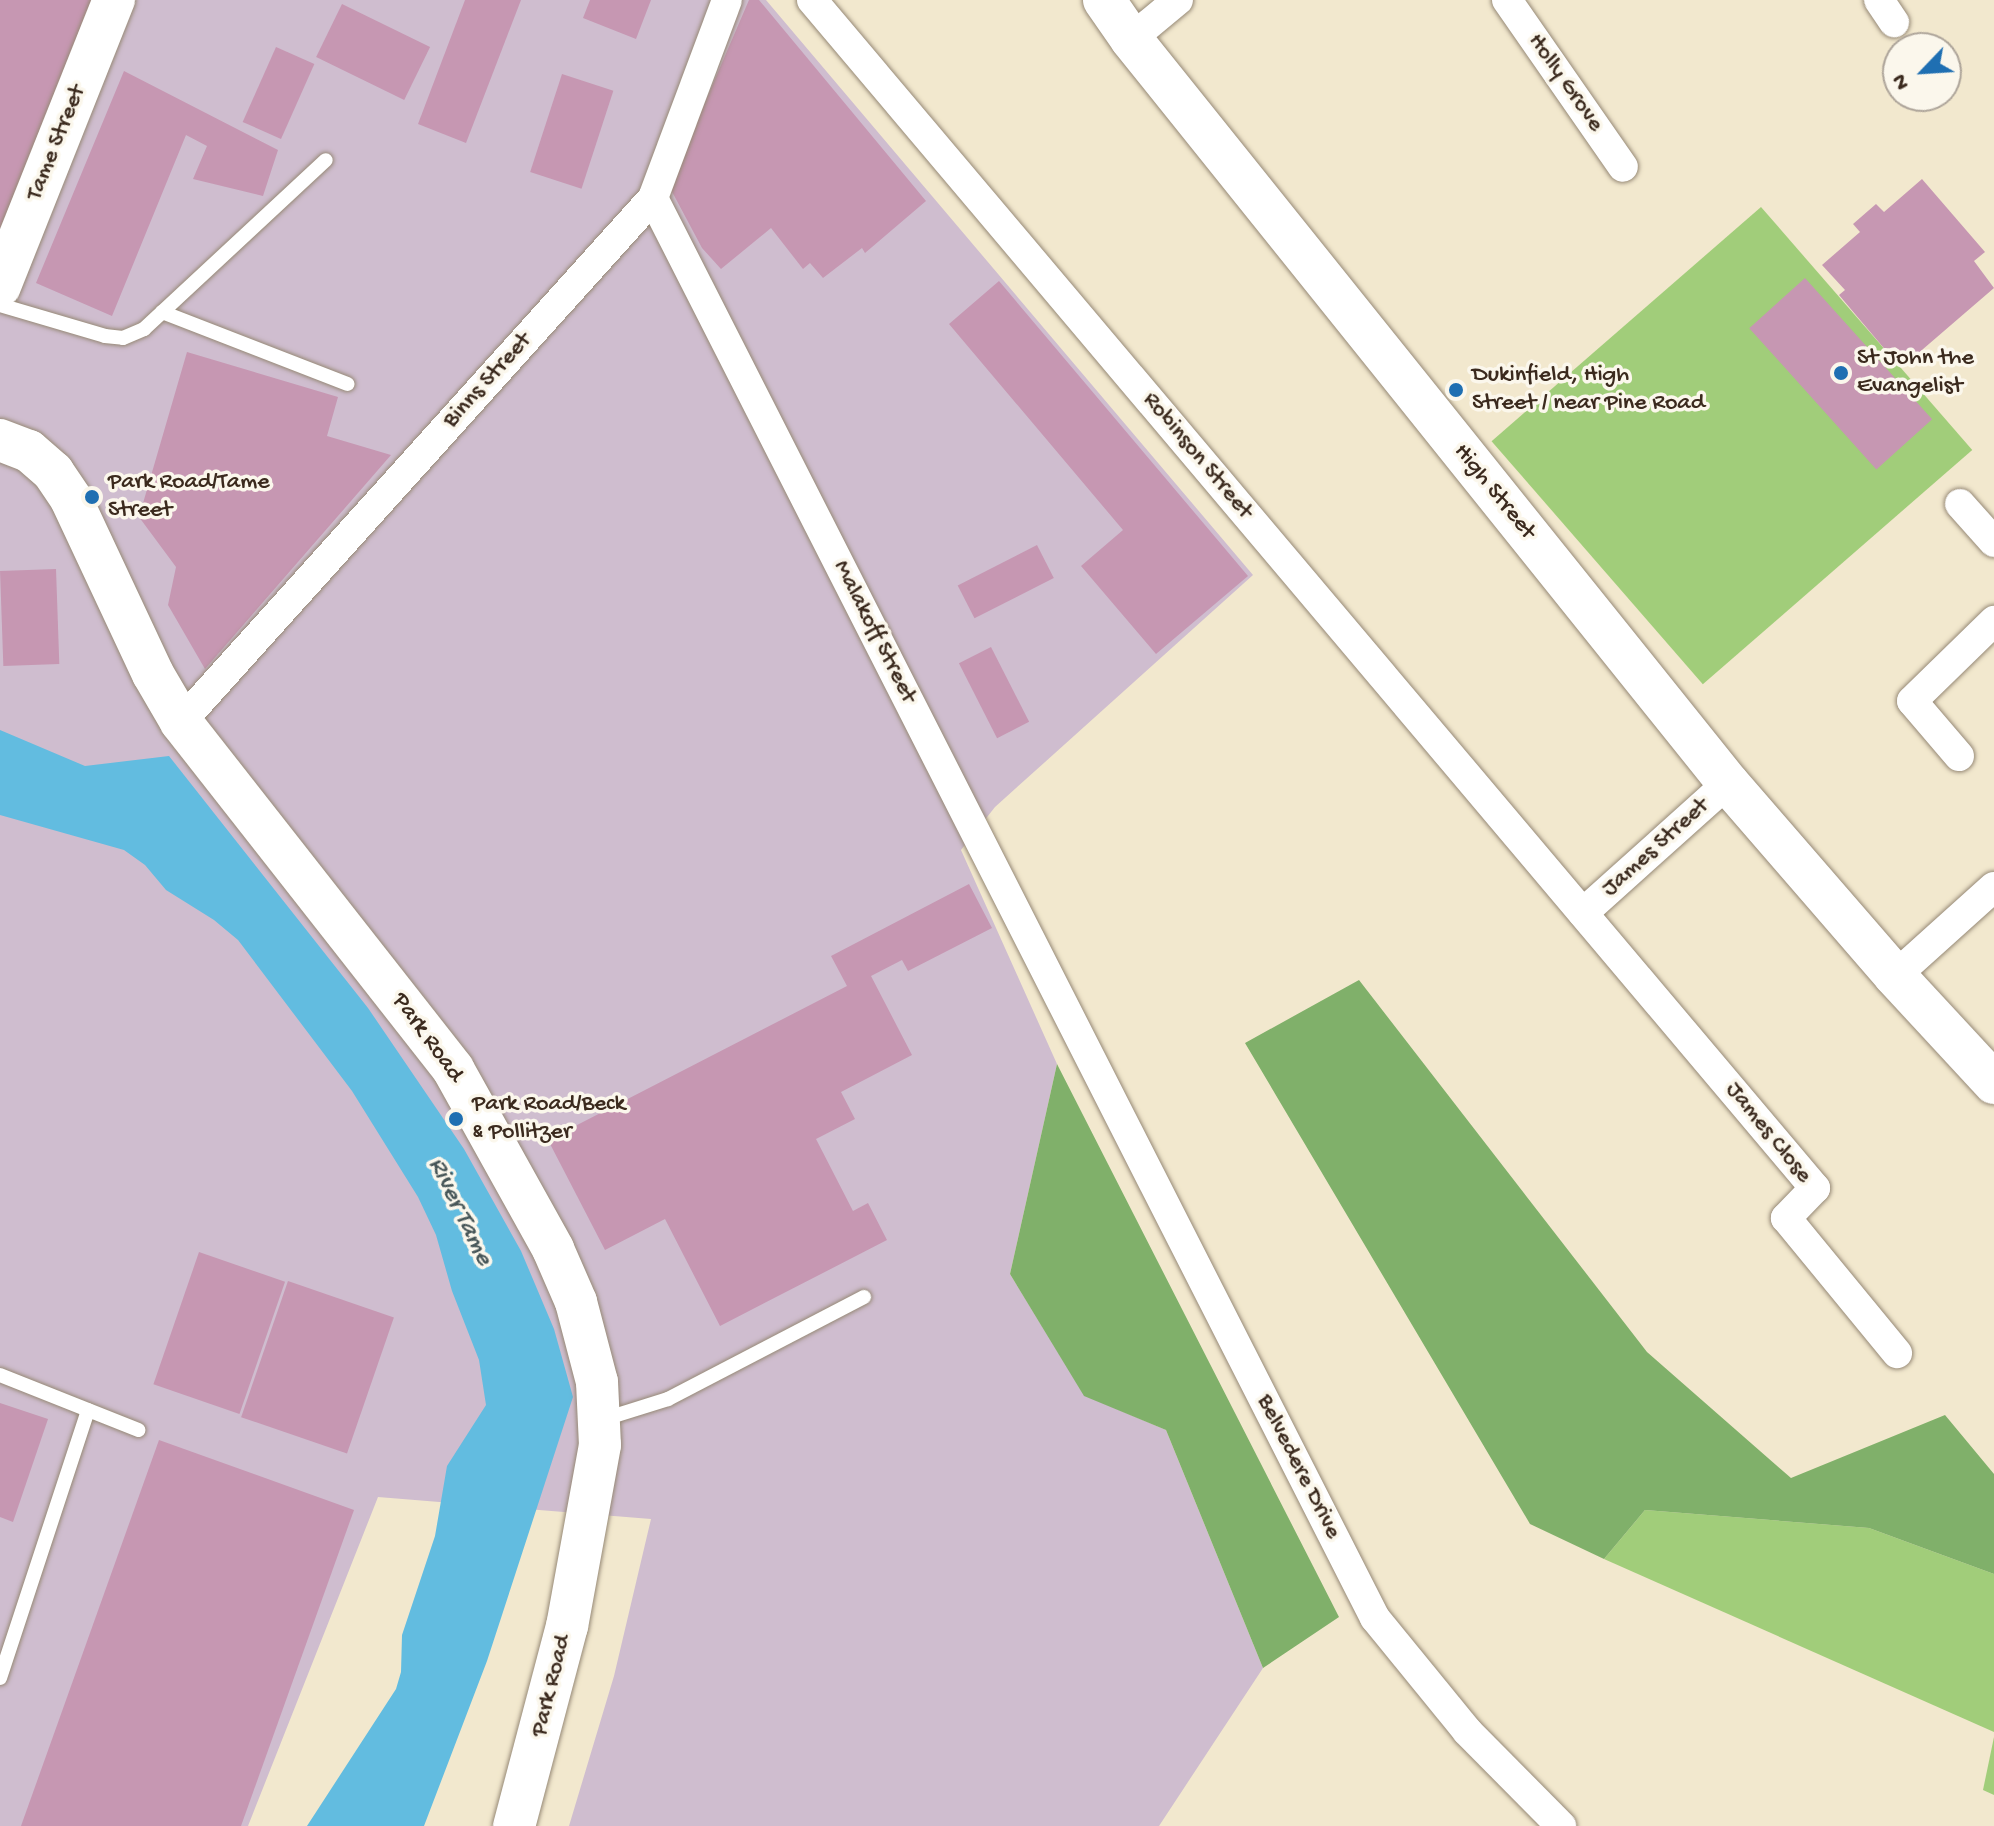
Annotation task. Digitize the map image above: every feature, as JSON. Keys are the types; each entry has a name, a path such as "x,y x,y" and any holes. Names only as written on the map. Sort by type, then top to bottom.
{"main road":[{"name":"Tame Street","path":"0,286 114,0"},
{"name":"High Street","path":"1104,0 1131,39 1728,783 1895,976 1994,1083"},
{"name":"Park Road","path":"0,440 29,451 53,472 71,499 153,674 181,722 453,1069 553,1249 576,1302 597,1382 601,1420 596,1478 567,1626 514,1826"}],"street":[{"name":"Binns Street","path":"181,722 653,198 727,0"},
{"name":"Robinson Street","path":"812,0 1583,913"},
{"path":"1131,39 1178,0"},
{"name":"Holly Grove","path":"1507,0 1623,167"},
{"name":"Malakoff Street","path":"653,198 1094,1066"},
{"path":"1960,504 1994,542"},
{"path":"1959,756 1912,701 1994,621"},
{"name":"James Street","path":"1583,913 1728,783"},
{"path":"1895,976 1994,887"},
{"name":"James Close","path":"1583,913 1815,1188 1786,1218 1897,1353"},
{"name":"Belvedere Drive","path":"1094,1066 1375,1618 1467,1731 1561,1826"}],"lane":[{"path":"0,305 105,336 123,338 144,329 326,160"},
{"path":"162,312 348,384"},
{"path":"601,1420 668,1399 864,1297"},
{"path":"0,1375 138,1430"},
{"path":"0,1678 88,1410"}],"shaded area":[{"path":"0,0 766,0 1253,575 995,807 961,850 1057,1064 1010,1274 1084,1395 1166,1430 1263,1668 1159,1826 569,1826 614,1676 651,1519 378,1497 248,1826 0,1826"}],"green space":[{"path":"1761,207 1972,450 1703,684 1492,441"},
{"path":"1359,980 1647,1352 1791,1478 1945,1415 1994,1474 1994,1574 1869,1528 1645,1510 1604,1559 1530,1524 1245,1043"},
{"path":"1057,1064 1339,1617 1263,1668 1166,1430 1084,1396 1010,1274"},
{"path":"1645,1510 1869,1528 1994,1574 1994,1732 1604,1559"},
{"path":"1994,1737 1994,1795 1983,1790"}],"water":[{"name":"River Tame","path":"0,730 85,766 169,756 368,1008 464,1149 521,1251 554,1329 573,1397 487,1661 424,1826 307,1826 396,1689 401,1672 402,1635 435,1536 447,1466 486,1405 479,1360 452,1291 436,1235 418,1197 352,1091 238,940 214,920 166,890 145,865 124,850 0,815"}],"building":[{"path":"0,0 96,0 0,232"},
{"path":"465,0 521,0 466,143 418,124"},
{"path":"590,0 651,0 636,39 583,18"},
{"path":"749,0 759,0 926,201 865,253 862,248 823,278 810,263 803,269 771,228 721,269 702,248 669,186"},
{"path":"342,4 430,47 404,100 316,57"},
{"path":"276,47 314,64 281,139 243,122"},
{"path":"124,71 278,150 263,196 193,179 207,146 186,135 112,316 36,283"},
{"path":"562,74 613,91 582,189 530,172"},
{"path":"1922,179 1985,252 1974,261 1994,288 1908,362 1895,347 1888,353 1839,295 1845,290 1822,265 1860,232 1853,224 1876,204 1884,212"},
{"name":"St John the Evangelist","path":"1805,278 1932,419 1876,469 1749,328"},
{"path":"999,281 1248,576 1156,654 1081,566 1123,530 949,324"},
{"path":"187,352 338,397 327,436 391,455 205,669 168,605 176,567 139,517"},
{"path":"1037,545 1054,578 974,618 958,585"},
{"path":"56,569 59,664 3,666 0,571"},
{"path":"991,647 1029,722 997,738 959,663"},
{"path":"969,884 992,928 908,971 902,960 871,976 912,1055 841,1092 855,1119 816,1139 853,1211 868,1203 887,1240 720,1326 665,1219 605,1250 548,1140 847,986 831,956"},
{"path":"199,1252 285,1282 239,1414 153,1384"},
{"path":"288,1281 394,1317 347,1454 241,1417"},
{"path":"0,1403 48,1419 13,1522 0,1517"},
{"path":"159,1440 354,1510 241,1826 21,1826"}],"place":[{"name":"St John the Evangelist","path":"1841,373"},
{"name":"Dukinfield, High Street / near Pine Road","path":"1456,390"},
{"name":"Park Road/Tame Street","path":"92,497"},
{"name":"Park Road/Beck & Pollitzer","path":"456,1119"}]}
